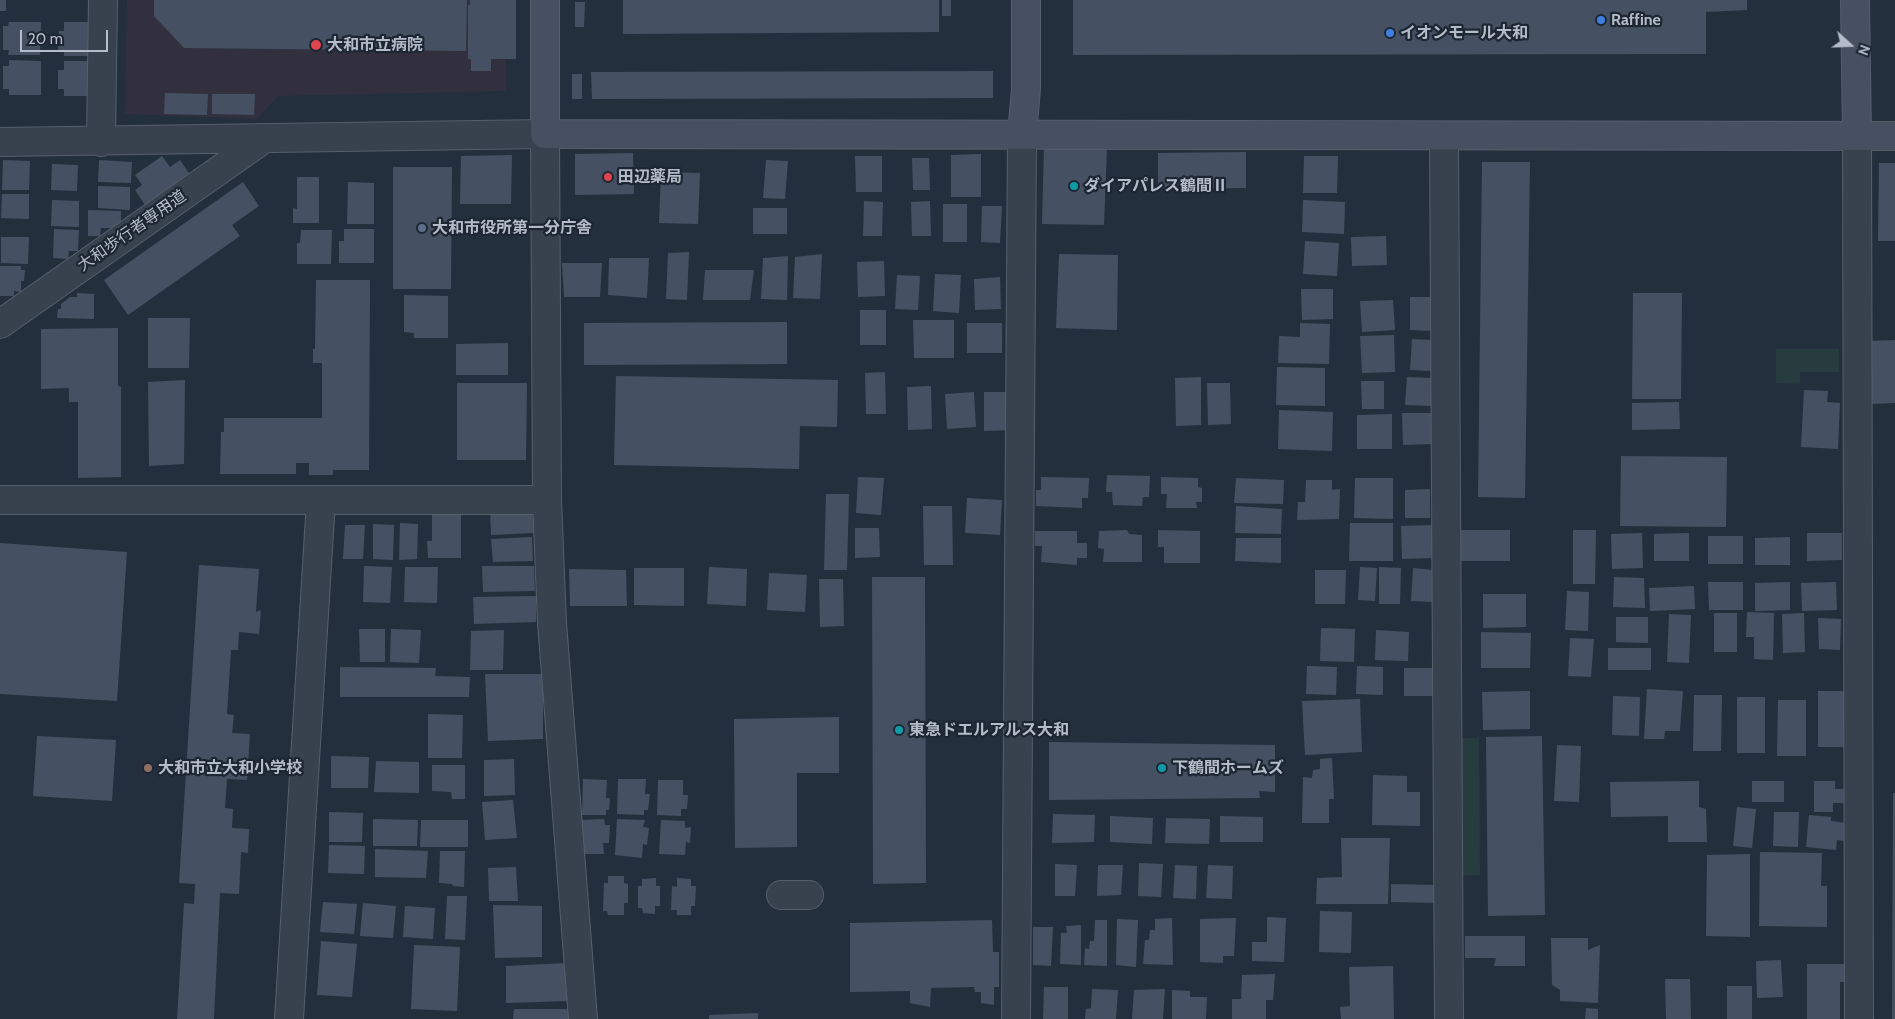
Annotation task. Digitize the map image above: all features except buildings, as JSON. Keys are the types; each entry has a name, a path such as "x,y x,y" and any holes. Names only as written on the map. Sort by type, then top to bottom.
{"street":[{"path":"102,142 103,0"},
{"path":"545,0 547,500 553,642 583,1019"},
{"path":"1016,1019 1022,135 1026,89 1026,0"},
{"path":"1855,0 1859,1019"},
{"path":"0,142 545,134 1895,136"},
{"path":"1444,136 1449,1019"},
{"name":"大和歩行者専用道","path":"0,324 265,138"},
{"path":"0,500 547,500"},
{"path":"289,1019 321,500"},
{"path":"781,895 808,896"}],"shaded area":[{"name":"大和市立病院","path":"127,0 505,0 506,91 278,96 257,119 125,114"}],"green space":[{"path":"1776,349 1839,349 1839,372 1800,372 1800,384 1776,383"},
{"path":"1459,738 1479,738 1480,875 1460,876"}],"place":[{"name":"Raffine","path":"1601,20"},
{"name":"イオンモール大和","path":"1390,33"},
{"name":"大和市立病院","path":"316,45"},
{"name":"田辺薬局","path":"608,177"},
{"name":"ダイアパレス鶴間Ⅱ","path":"1074,186"},
{"name":"大和市役所第一分庁舎","path":"422,228"},
{"name":"東急ドエルアルス大和","path":"899,730"},
{"name":"大和市立大和小学校","path":"148,768"},
{"name":"下鶴間ホームズ","path":"1162,768"}]}
